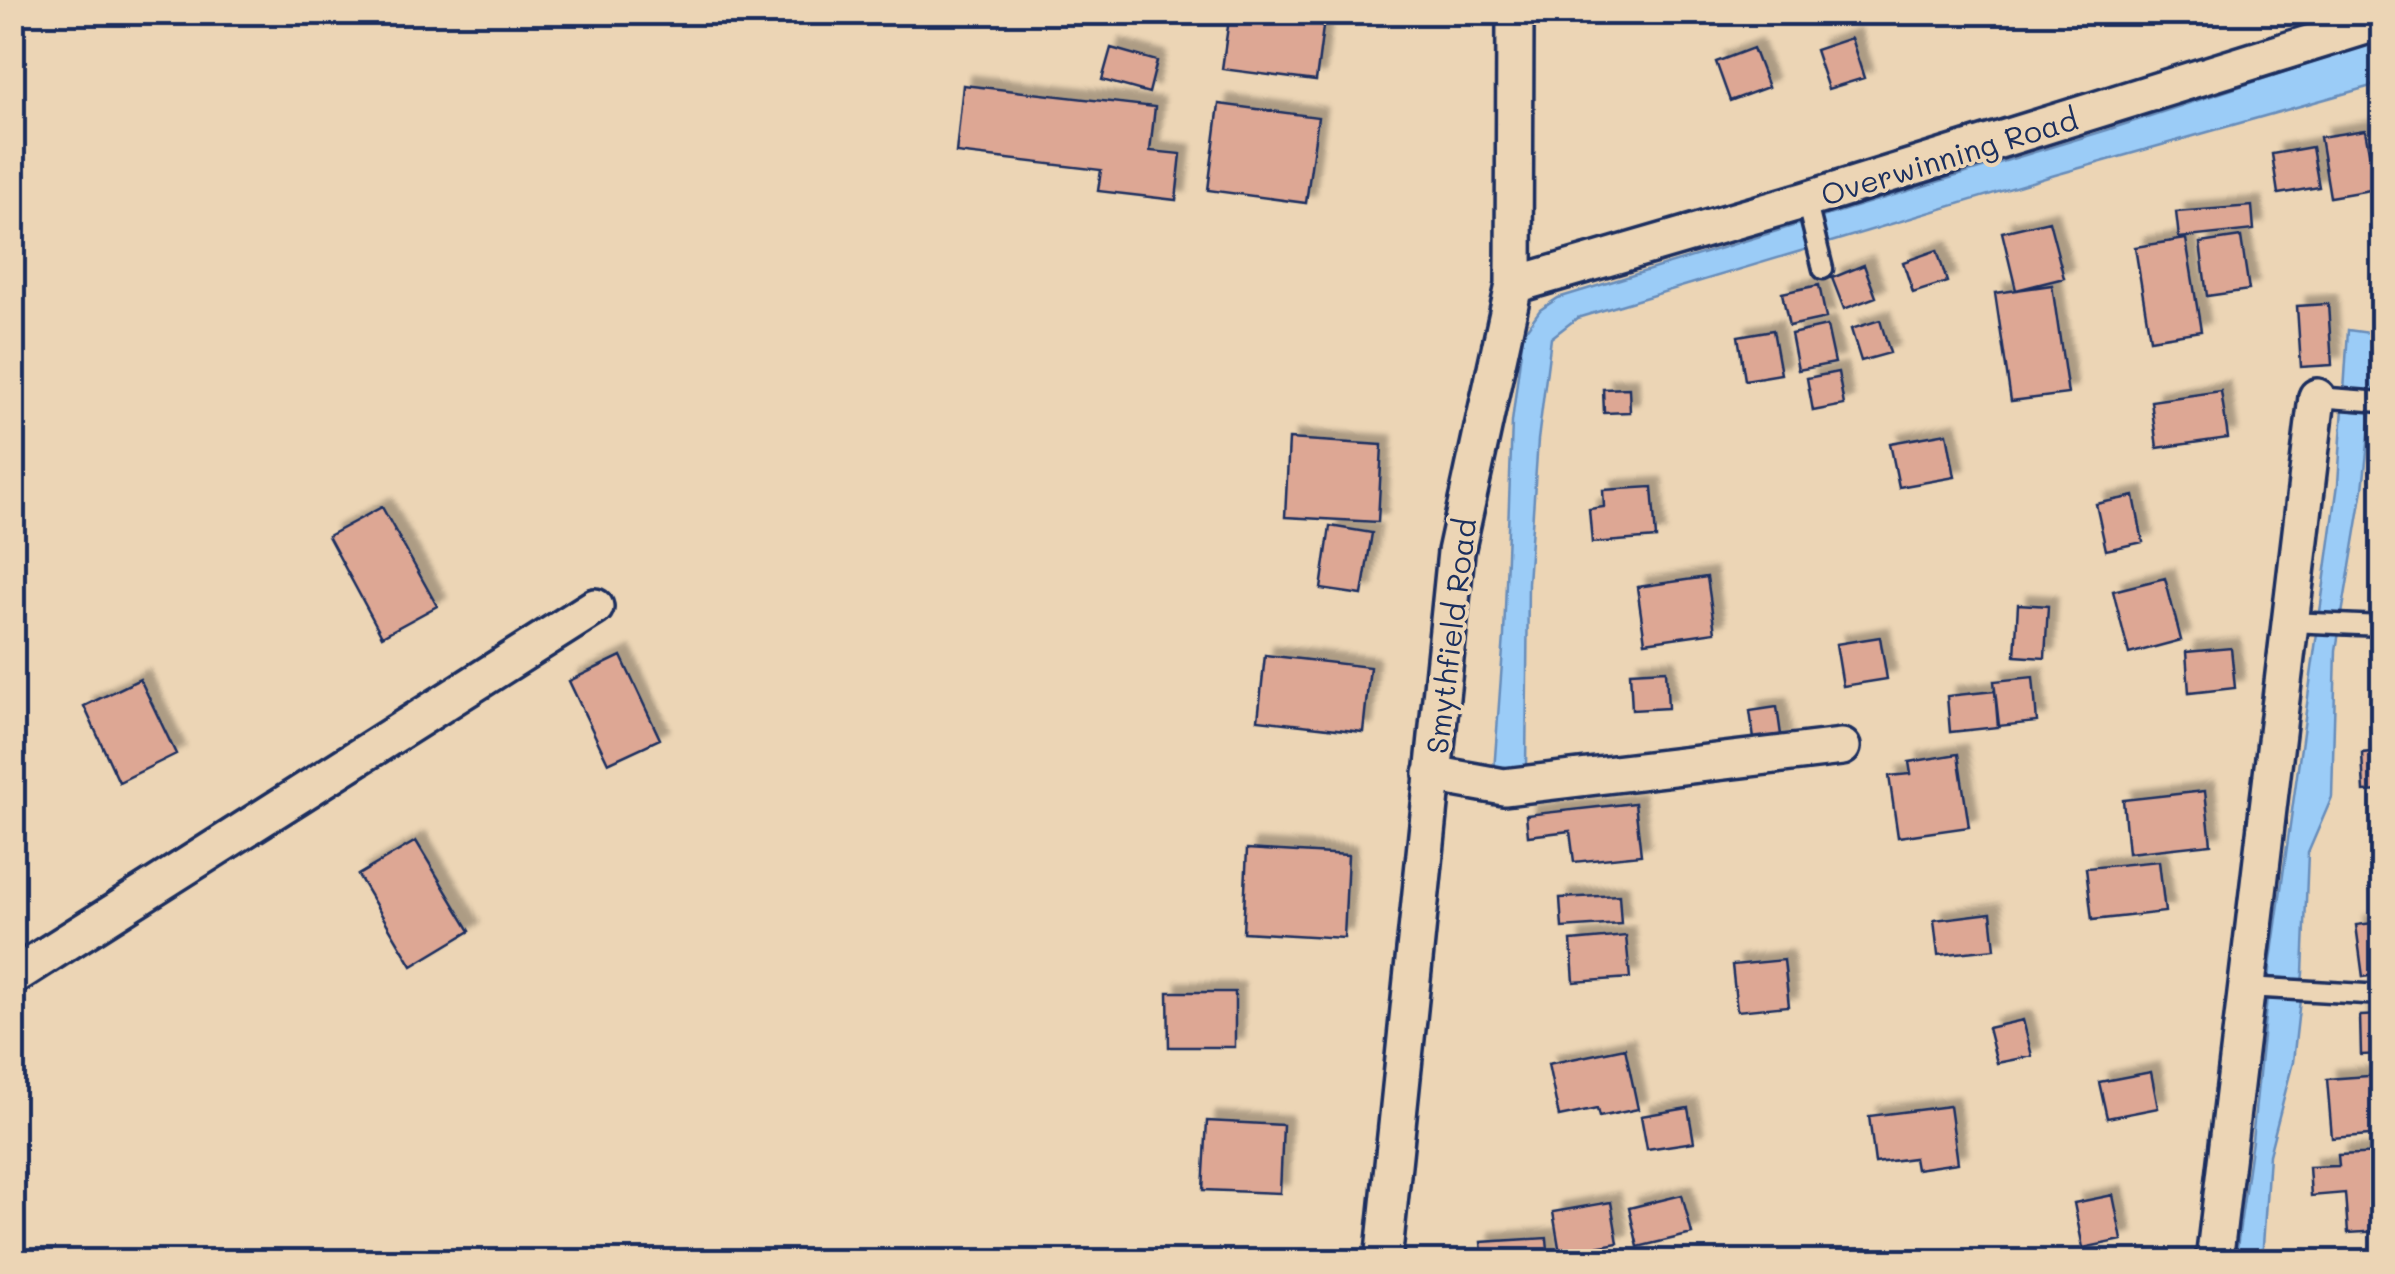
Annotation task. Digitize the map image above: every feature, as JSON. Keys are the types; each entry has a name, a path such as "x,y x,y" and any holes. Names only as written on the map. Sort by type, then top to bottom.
{"street":[{"name":"Smythfield Road","path":"1382,1262 1456,552 1514,285 1515,12"},
{"name":"Overwinning Road","path":"1514,285 1808,207 2382,22"},
{"path":"2214,1262 2256,988 2329,398"},
{"path":"12,976 595,607"},
{"path":"1432,774 1504,787 1842,747"}],"lane":[{"path":"1808,207 1822,264"},
{"path":"2329,398 2380,402"},
{"path":"2301,622 2382,626"},
{"path":"2256,988 2382,994"}],"water":[{"path":"2382,40 2382,83 2055,175 1577,318 1551,338 1538,440 1528,583 1526,767 1494,771 1504,636 1512,422 1523,334 1540,310 1558,298 2107,130"},
{"path":"2348,330 2377,334 2363,489 2336,650 2332,797 2308,853 2303,973 2293,1062 2269,1155 2262,1261 2235,1262 2271,960 2338,484"}],"building":[{"path":"1230,12 1325,12 1316,81 1222,69"},
{"path":"1851,38 1864,78 1828,89 1815,50"},
{"path":"1111,48 1157,61 1149,93 1102,80"},
{"path":"1753,48 1768,87 1730,101 1716,62"},
{"path":"963,85 1155,107 1150,151 1181,154 1176,200 1098,191 1101,170 956,153"},
{"path":"1219,104 1318,117 1306,203 1208,190"},
{"path":"2365,130 2376,189 2330,197 2320,137"},
{"path":"2312,147 2319,187 2278,194 2272,154"},
{"path":"2252,206 2254,230 2179,238 2176,212"},
{"path":"2049,221 2064,278 2016,290 2002,232"},
{"path":"2241,237 2249,290 2207,296 2200,243"},
{"path":"2186,239 2201,331 2150,339 2135,247"},
{"path":"1937,250 1947,282 1913,293 1903,262"},
{"path":"1864,265 1876,297 1844,309 1832,278"},
{"path":"1819,285 1826,318 1789,326 1782,293"},
{"path":"2052,285 2068,394 2011,401 1995,293"},
{"path":"2328,304 2332,365 2301,367 2297,306"},
{"path":"1880,320 1890,353 1861,361 1851,329"},
{"path":"1827,326 1835,363 1798,370 1791,334"},
{"path":"1773,330 1781,374 1745,380 1738,336"},
{"path":"1838,372 1844,405 1813,411 1807,378"},
{"path":"1629,388 1630,412 1604,413 1603,389"},
{"path":"2221,391 2228,438 2157,448 2151,401"},
{"path":"1947,433 1955,477 1899,487 1890,443"},
{"path":"1289,439 1382,445 1378,522 1285,517"},
{"path":"1652,487 1656,538 1592,543 1589,509 1604,507 1603,490"},
{"path":"2134,496 2143,542 2106,550 2096,504"},
{"path":"382,507 437,606 382,636 328,536"},
{"path":"1330,526 1372,533 1362,595 1321,589"},
{"path":"1707,577 1715,632 1645,642 1637,587"},
{"path":"2165,578 2181,640 2129,654 2113,591"},
{"path":"2018,604 2048,606 2045,658 2015,656"},
{"path":"1880,637 1887,679 1843,686 1836,644"},
{"path":"2231,648 2235,688 2189,693 2186,652"},
{"path":"1265,655 1370,667 1363,732 1258,720"},
{"path":"621,656 660,739 608,763 569,681"},
{"path":"1666,670 1668,708 1632,710 1630,672"},
{"path":"2033,677 2037,722 1999,726 1994,681"},
{"path":"140,679 176,754 119,782 84,706"},
{"path":"1995,691 1998,727 1950,732 1947,696"},
{"path":"1777,707 1782,742 1755,746 1750,711"},
{"path":"2382,751 2382,791 2364,792 2362,753"},
{"path":"1958,754 1969,827 1898,837 1889,776 1911,774 1909,762"},
{"path":"2205,791 2211,844 2128,853 2123,800"},
{"path":"1635,803 1641,855 1574,862 1570,831 1528,836 1526,815"},
{"path":"416,841 470,931 412,966 358,875"},
{"path":"1247,849 1348,855 1344,938 1243,932"},
{"path":"2159,861 2165,912 2092,920 2086,868"},
{"path":"1619,895 1621,924 1562,928 1560,898"},
{"path":"1991,913 1995,949 1938,955 1934,920"},
{"path":"2382,922 2382,974 2363,977 2356,925"},
{"path":"1626,936 1630,978 1574,982 1571,941"},
{"path":"1784,960 1789,1006 1737,1011 1732,965"},
{"path":"1168,992 1235,992 1235,1047 1169,1047"},
{"path":"2382,1015 2382,1054 2361,1055 2360,1016"},
{"path":"2023,1020 2032,1056 1997,1063 1988,1028"},
{"path":"1625,1048 1638,1109 1599,1117 1597,1109 1559,1117 1548,1064"},
{"path":"2151,1072 2158,1108 2107,1118 2099,1082"},
{"path":"2382,1075 2382,1134 2332,1138 2327,1079"},
{"path":"1950,1106 1958,1163 1916,1169 1914,1158 1875,1163 1869,1116"},
{"path":"1688,1108 1694,1142 1647,1149 1641,1116"},
{"path":"1207,1121 1283,1125 1280,1193 1203,1190"},
{"path":"2382,1153 2382,1231 2348,1233 2345,1193 2311,1196 2309,1167 2339,1166 2338,1155"},
{"path":"1682,1195 1692,1234 1638,1247 1629,1208"},
{"path":"2113,1195 2122,1240 2083,1248 2074,1203"},
{"path":"1611,1202 1618,1243 1560,1253 1553,1212"},
{"path":"1547,1238 1549,1262 1483,1262 1481,1242"}]}
